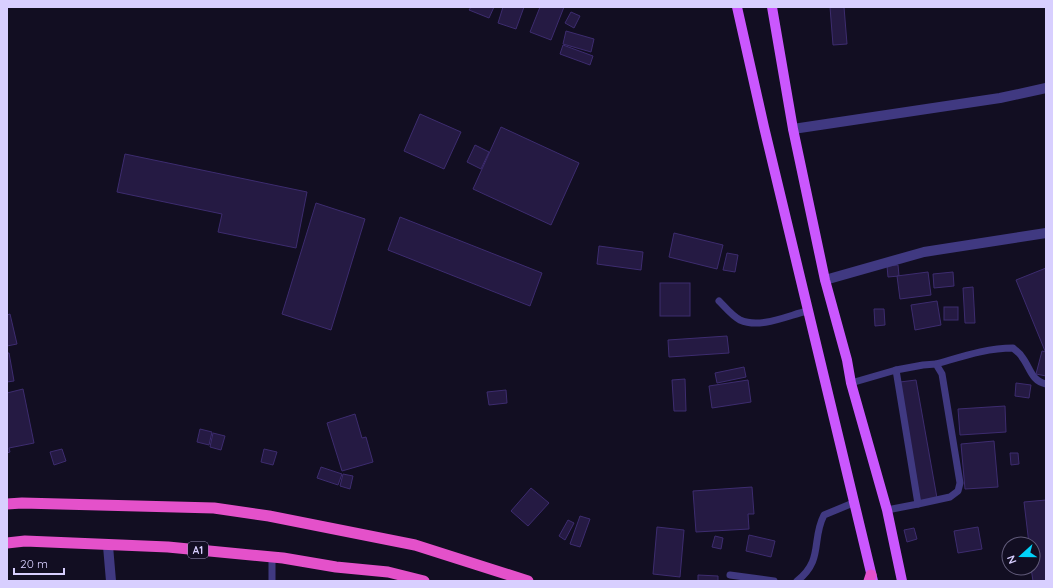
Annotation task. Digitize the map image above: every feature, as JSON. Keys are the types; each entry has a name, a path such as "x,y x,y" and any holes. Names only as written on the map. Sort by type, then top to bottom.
{"highway":[{"path":"7,504 22,503 214,508 269,516 415,545 528,581"},
{"name":"A1","path":"7,543 25,541 168,548 272,557 336,567 388,572 424,581"}],"main road":[{"path":"737,7 871,579"},
{"path":"772,7 792,129 825,280 847,360 851,383 887,510 902,581"}],"street":[{"path":"792,129 1000,98 1046,88"},
{"path":"825,280 924,252 1046,233"},
{"path":"108,546 111,581"}],"lane":[{"path":"719,301 739,320 751,323 773,321 807,311"},
{"path":"851,383 896,370 936,364 1002,348 1013,348 1022,356 1033,377 1040,383 1046,384"},
{"path":"887,510 950,497 958,491 960,483 942,374 936,364"},
{"path":"896,370 918,504"},
{"path":"797,581 808,572 815,557 824,515 854,503"},
{"path":"272,557 272,581"},
{"path":"730,575 774,581"}],"building":[{"path":"471,7 494,7 489,18 469,10"},
{"path":"503,7 524,7 516,29 498,23"},
{"path":"540,7 564,7 551,40 530,32"},
{"path":"830,7 844,7 847,44 833,45"},
{"path":"571,12 580,16 574,28 565,23"},
{"path":"566,31 594,39 591,52 563,44"},
{"path":"563,45 593,56 590,65 560,54"},
{"path":"420,114 461,132 444,169 404,151"},
{"path":"501,127 579,163 551,225 473,189"},
{"path":"475,145 489,152 481,169 467,162"},
{"path":"125,154 307,192 296,248 218,232 222,214 117,192"},
{"path":"316,203 365,219 331,330 282,314"},
{"path":"400,217 542,273 530,306 388,250"},
{"path":"674,233 723,245 717,269 669,257"},
{"path":"599,246 643,252 641,270 597,264"},
{"path":"727,253 738,255 735,272 723,270"},
{"path":"898,265 899,276 888,277 887,266"},
{"path":"1046,268 1046,351 1045,351 1016,280"},
{"path":"928,272 931,295 900,299 897,276"},
{"path":"953,272 954,286 934,288 933,274"},
{"path":"660,283 690,283 690,316 660,316"},
{"path":"973,287 975,323 965,323 963,288"},
{"path":"937,301 941,325 915,330 911,305"},
{"path":"944,307 958,307 958,320 944,320"},
{"path":"874,309 884,309 885,325 875,326"},
{"path":"10,314 17,344 7,346 7,315"},
{"path":"727,336 729,353 669,357 668,340"},
{"path":"1042,351 1046,352 1046,376 1036,374"},
{"path":"7,353 9,353 14,381 7,382"},
{"path":"744,367 746,377 717,383 715,373"},
{"path":"685,379 686,411 674,411 672,380"},
{"path":"748,380 751,402 712,408 709,386"},
{"path":"916,380 937,498 920,501 900,382"},
{"path":"1016,383 1031,385 1029,398 1015,396"},
{"path":"23,389 34,443 9,448 10,452 7,453 7,393"},
{"path":"506,390 507,403 489,405 487,392"},
{"path":"1005,406 1006,432 960,435 958,409"},
{"path":"355,414 362,438 366,437 373,462 342,471 327,423"},
{"path":"200,429 212,432 209,445 197,442"},
{"path":"213,433 225,436 221,450 210,447"},
{"path":"994,441 998,487 965,489 961,444"},
{"path":"62,449 66,461 54,465 50,452"},
{"path":"264,449 277,452 273,465 261,462"},
{"path":"1010,453 1018,453 1019,464 1011,465"},
{"path":"321,467 342,474 338,485 317,478"},
{"path":"343,474 353,476 350,489 340,486"},
{"path":"752,487 754,514 748,514 749,529 696,532 693,491"},
{"path":"531,488 549,503 528,526 511,511"},
{"path":"1046,500 1046,581 1033,581 1032,576 1041,576 1041,536 1028,536 1024,502"},
{"path":"580,516 590,519 580,547 570,544"},
{"path":"568,520 574,523 565,540 559,536"},
{"path":"657,527 684,530 680,577 653,574"},
{"path":"978,527 982,549 958,553 954,531"},
{"path":"914,528 917,539 907,542 904,530"},
{"path":"749,535 775,541 771,557 746,551"},
{"path":"715,536 723,538 721,549 712,547"},
{"path":"698,575 718,576 718,581 698,581"}]}
